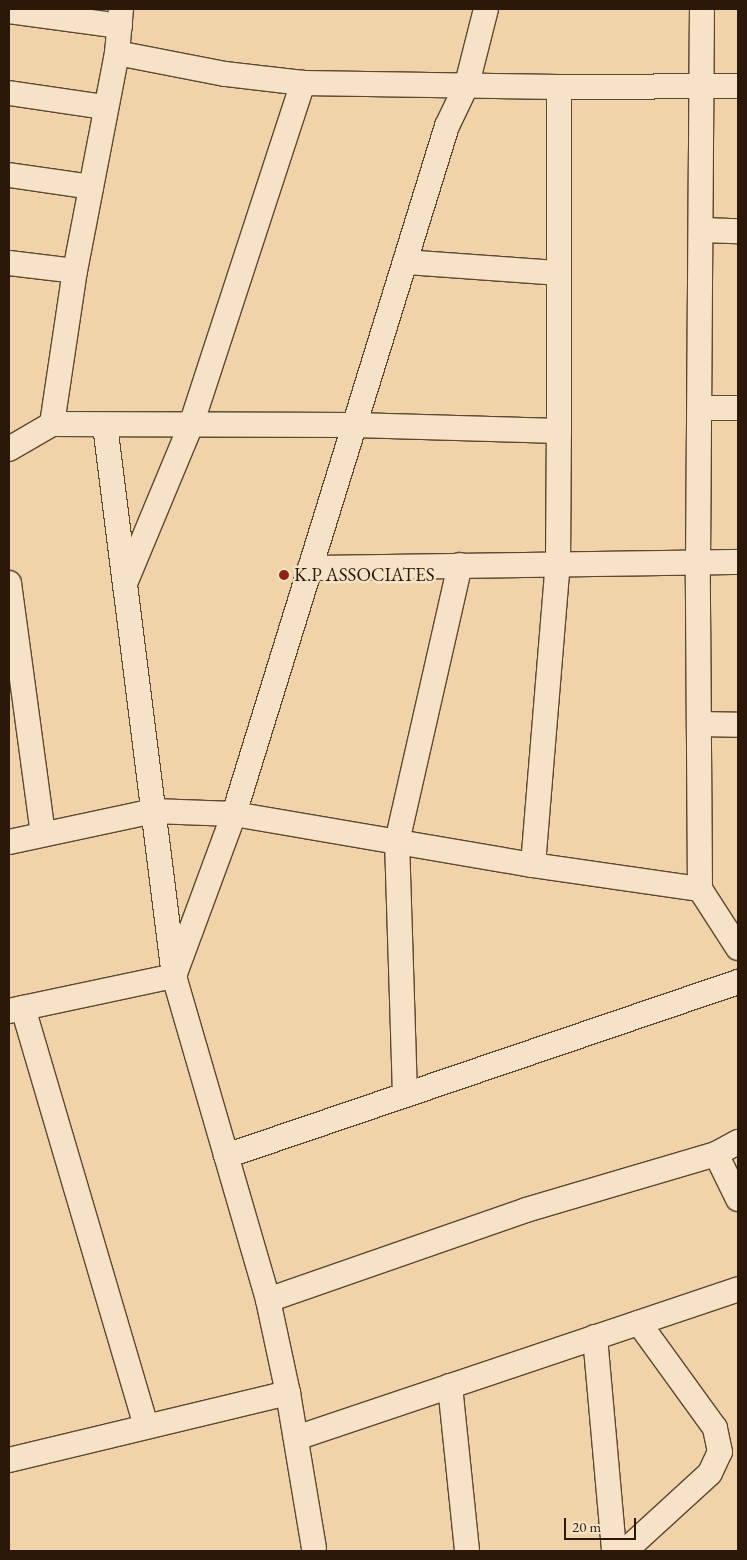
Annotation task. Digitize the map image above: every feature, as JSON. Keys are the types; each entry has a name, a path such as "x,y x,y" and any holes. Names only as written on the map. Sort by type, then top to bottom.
{"street":[{"path":"174,976 234,814 447,126 467,84 486,9"},
{"path":"702,9 704,87 698,562 700,889 738,948"},
{"path":"9,11 120,17 117,53 75,271 52,424"},
{"path":"117,53 225,74 303,83 467,84 559,87 738,86"},
{"path":"125,583 191,425 303,83"},
{"path":"533,865 558,564 559,87"},
{"path":"9,93 106,107"},
{"path":"9,175 91,187"},
{"path":"702,230 738,231"},
{"path":"405,262 559,273"},
{"path":"9,263 75,271"},
{"path":"700,408 738,408"},
{"path":"9,449 52,424 354,425 559,430"},
{"path":"105,425 174,976 268,1300 296,1438 310,1550"},
{"path":"310,568 738,562"},
{"path":"405,1095 398,842 460,565"},
{"path":"9,583 44,834"},
{"path":"699,724 738,725"},
{"path":"9,842 153,811 234,814 533,865 700,889"},
{"path":"146,1426 16,1009 174,976"},
{"path":"226,1156 738,982"},
{"path":"268,1300 526,1210 716,1154 738,1142"},
{"path":"716,1154 738,1199"},
{"path":"296,1438 738,1290"},
{"path":"625,1551 710,1473 720,1452 715,1428 639,1323"},
{"path":"595,1337 614,1551"},
{"path":"450,1386 467,1551"},
{"path":"9,1460 288,1393"}],"place":[{"name":"K.P ASSOCIATES","path":"284,575"}]}
